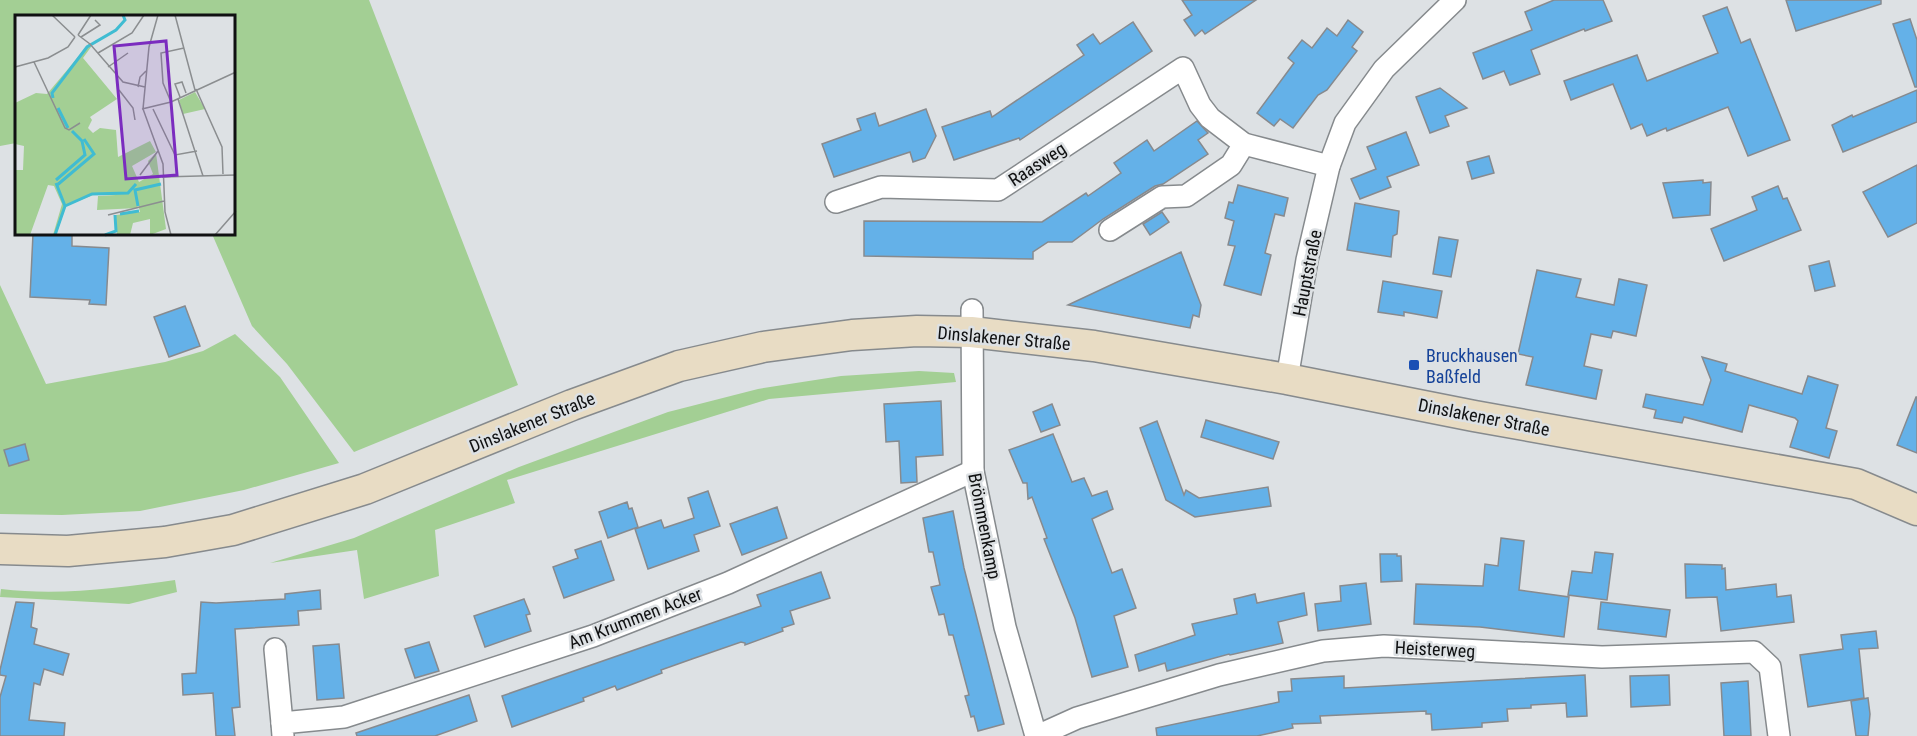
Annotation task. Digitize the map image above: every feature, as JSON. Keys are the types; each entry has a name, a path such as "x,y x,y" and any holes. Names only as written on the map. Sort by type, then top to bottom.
{"main road":[{"name":"Dinslakener Straße","path":"0,549 68,551 165,542 233,530 364,489 572,405 679,366 763,347 852,335 916,331 972,321 1094,346 1287,379 1474,416 1856,484 1917,510"}],"street":[{"name":"Hauptstraße","path":"1287,379 1307,260 1329,166 1345,123 1384,69 1455,0"},
{"name":"Raasweg","path":"836,202 880,187 998,190 1183,68 1200,105 1210,118 1244,144"},
{"path":"1110,230 1162,197 1186,196 1231,165 1244,144 1329,166"},
{"name":"Brömmenkamp","path":"972,321 973,471 1005,627 1037,736"},
{"name":"Am Krummen Acker","path":"275,649 283,730 344,717 593,636 728,583 973,471"},
{"name":"Heisterweg","path":"1037,736 1077,718 1219,675 1323,651 1384,646 1602,657 1754,652 1770,667 1779,736"}],"green space":[{"path":"0,0 369,0 518,385 354,452 287,364 252,326 213,236 236,236 236,15 15,15 15,143 0,146"},
{"path":"0,285 46,384 165,362 203,351 235,334 280,377 339,463 244,490 140,511 62,515 0,514"},
{"path":"919,371 954,373 956,382 769,399 507,480 515,503 435,530 439,576 364,599 357,550 270,563 354,538 519,467 668,412 758,389 841,376"},
{"path":"175,580 177,592 129,604 0,597 1,589 67,591"}],"building":[{"path":"1182,0 1256,0 1205,34 1202,30 1195,36 1184,20 1192,15"},
{"path":"1554,0 1603,0 1612,21 1585,31 1584,29 1531,50 1540,74 1510,85 1504,71 1483,79 1473,53 1532,30 1525,12"},
{"path":"1786,0 1881,0 1881,4 1796,31"},
{"path":"1727,7 1741,43 1750,39 1790,140 1748,156 1728,107 1667,131 1666,128 1647,136 1642,124 1631,129 1613,84 1571,100 1564,81 1637,55 1647,81 1718,53 1703,16"},
{"path":"1910,19 1917,40 1917,87 1915,87 1893,24"},
{"path":"1348,20 1363,32 1352,47 1357,51 1327,90 1318,95 1293,128 1280,119 1274,126 1257,113 1294,63 1288,58 1302,40 1312,48 1327,28 1337,36"},
{"path":"1133,22 1152,51 1020,140 1019,138 954,160 942,127 990,111 992,117 1084,55 1077,45 1093,34 1100,44"},
{"path":"1440,88 1467,108 1445,116 1449,126 1430,133 1416,97"},
{"path":"1917,90 1917,122 1843,152 1832,125"},
{"path":"926,109 936,136 925,158 913,162 910,152 834,177 822,144 861,130 857,119 875,113 879,126"},
{"path":"1197,121 1208,133 1198,140 1208,154 1163,184 1155,186 1103,219 1072,242 1048,242 1033,252 1033,259 864,256 864,221 1042,222 1086,193 1088,196 1121,173 1114,163 1147,140 1154,151"},
{"path":"1406,132 1419,165 1387,177 1391,187 1360,199 1351,179 1376,169 1367,147"},
{"path":"1489,156 1494,173 1472,179 1467,162"},
{"path":"1917,165 1917,223 1888,237 1863,192"},
{"path":"1703,180 1703,183 1711,182 1710,215 1673,218 1663,183"},
{"path":"1238,185 1288,198 1284,216 1275,214 1265,253 1271,255 1261,295 1224,285 1235,246 1228,245 1234,221 1225,218 1229,202 1233,203"},
{"path":"1778,186 1783,199 1787,198 1801,230 1724,261 1711,229 1757,210 1752,197"},
{"path":"1355,203 1399,211 1397,234 1393,236 1391,257 1347,250"},
{"path":"1162,212 1169,222 1150,235 1143,224"},
{"path":"33,236 72,236 72,246 109,248 106,305 89,304 90,300 30,297"},
{"path":"1439,237 1458,240 1451,277 1433,274"},
{"path":"1181,252 1201,305 1199,317 1193,315 1190,328 1068,305"},
{"path":"1829,261 1835,286 1815,291 1809,266"},
{"path":"1537,270 1581,279 1576,297 1614,305 1619,279 1647,285 1636,336 1613,331 1611,338 1591,334 1584,366 1602,370 1596,399 1526,385 1533,357 1518,354"},
{"path":"1383,281 1442,291 1437,318 1404,312 1404,316 1378,312"},
{"path":"185,306 200,346 169,357 154,317"},
{"path":"1702,357 1727,364 1725,371 1802,394 1808,376 1838,385 1826,428 1837,431 1829,458 1790,447 1798,421 1795,418 1749,405 1742,432 1684,417 1682,423 1654,418 1656,410 1643,407 1646,394 1703,405 1711,380"},
{"path":"1917,397 1917,453 1897,445"},
{"path":"941,401 943,455 916,457 917,482 901,483 899,441 886,442 884,404"},
{"path":"1052,404 1060,425 1041,432 1033,412"},
{"path":"1206,420 1279,442 1273,459 1201,437"},
{"path":"1157,421 1184,495 1186,490 1199,498 1268,487 1271,506 1195,517 1166,500 1140,428"},
{"path":"1053,434 1072,482 1084,478 1092,496 1107,491 1113,509 1092,519 1112,573 1122,569 1136,608 1114,616 1128,667 1092,677 1075,618 1044,539 1047,538 1032,497 1028,499 1027,483 1023,483 1009,450"},
{"path":"25,444 29,460 9,466 4,450"},
{"path":"708,491 720,526 694,535 699,551 648,569 635,529 661,520 664,528 694,518 688,498"},
{"path":"627,502 629,509 632,508 638,527 608,538 599,512"},
{"path":"777,507 787,538 742,555 730,524"},
{"path":"953,511 964,568 1004,724 978,731 965,696 969,695 953,635 949,635 944,614 939,615 931,587 940,585 933,552 929,552 923,518"},
{"path":"1501,538 1524,541 1519,590 1569,597 1564,637 1480,627 1414,624 1416,584 1483,586 1485,564 1498,566"},
{"path":"601,541 614,580 564,598 553,567 578,558 575,550"},
{"path":"1595,552 1613,554 1607,600 1568,595 1572,571 1592,573"},
{"path":"1380,554 1401,556 1402,581 1381,582"},
{"path":"1685,564 1722,565 1722,569 1725,568 1726,590 1776,584 1777,597 1791,595 1794,622 1721,631 1717,597 1686,598"},
{"path":"821,572 830,598 790,611 794,624 782,628 783,631 745,645 741,642 661,670 662,673 617,690 615,686 583,698 584,701 512,727 502,696 761,606 757,595"},
{"path":"1366,583 1371,624 1318,631 1315,604 1341,601 1340,586"},
{"path":"320,590 321,609 298,611 299,625 235,629 240,707 232,708 235,736 216,736 213,693 183,695 182,674 196,673 201,602 285,599 285,594"},
{"path":"1304,593 1307,615 1278,622 1283,643 1229,654 1167,671 1165,663 1139,671 1135,655 1195,635 1192,624 1237,614 1234,599 1255,594 1257,603"},
{"path":"524,599 530,614 526,615 531,631 485,647 474,616"},
{"path":"16,602 34,603 31,627 37,629 34,644 69,654 63,675 44,669 40,685 34,683 29,720 65,723 64,736 0,736 0,697 6,676 0,675 0,670"},
{"path":"1601,602 1670,610 1666,637 1598,629"},
{"path":"1876,631 1878,648 1859,649 1864,698 1808,707 1800,655 1843,649 1841,635"},
{"path":"429,642 439,671 415,678 405,649"},
{"path":"339,644 344,698 317,700 313,646"},
{"path":"1585,675 1587,716 1567,717 1566,703 1507,709 1508,721 1482,723 1482,727 1432,730 1431,714 1426,714 1426,711 1320,716 1321,723 1292,724 1293,728 1257,736 1157,736 1156,728 1279,702 1278,692 1292,691 1291,679 1344,676 1344,688"},
{"path":"1669,675 1670,705 1631,707 1630,676"},
{"path":"1748,681 1751,736 1724,736 1721,683"},
{"path":"469,695 477,721 435,736 357,736 356,733"},
{"path":"1868,698 1870,714 1868,736 1856,736 1851,701"}],"place":[{"name":"Bruckhausen Baßfeld","path":"1414,365"}]}
